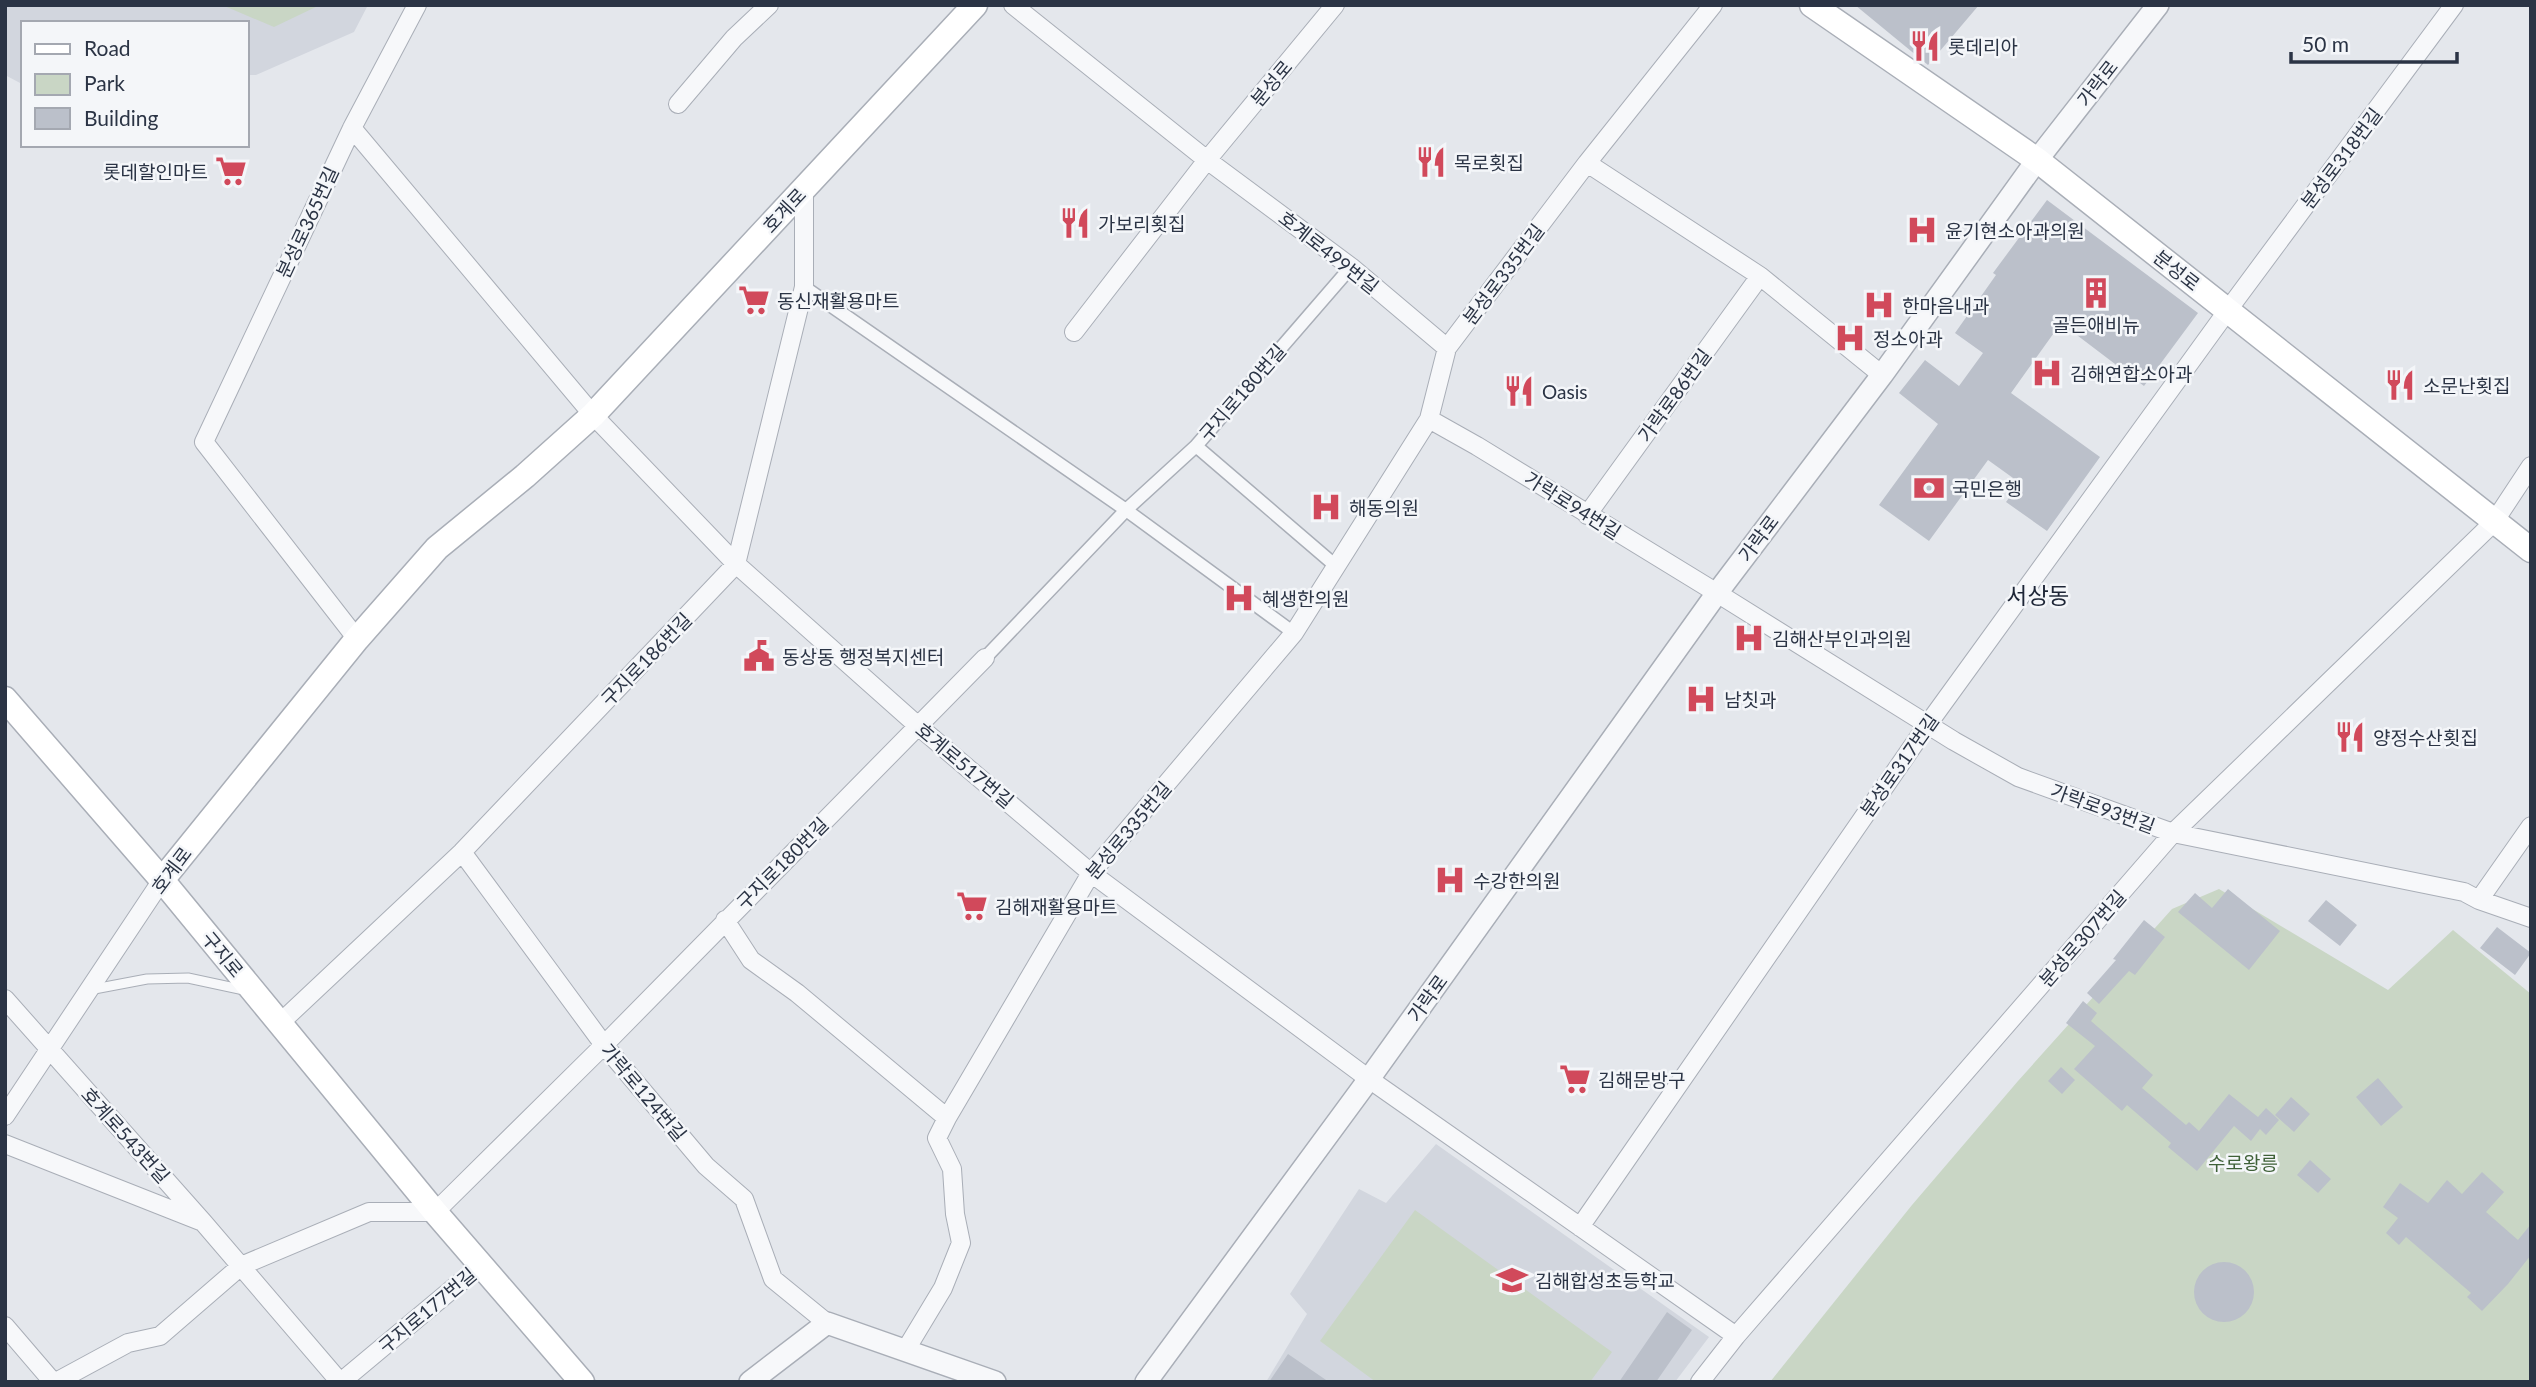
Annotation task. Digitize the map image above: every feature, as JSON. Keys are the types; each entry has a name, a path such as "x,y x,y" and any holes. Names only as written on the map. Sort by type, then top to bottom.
{"main road":[{"name":"호계로","path":"162,880 357,639 437,548 526,476 593,415 975,5"},
{"name":"분성로","path":"1812,5 2037,160 2531,550"},
{"name":"구지로","path":"5,699 162,880 435,1212 582,1382"}],"street":[{"name":"분성로365번길","path":"357,639 204,442 352,128 417,5"},
{"path":"678,104 734,38 769,5"},
{"name":"호계로499번길","path":"1013,5 1208,160 1351,267 1447,348"},
{"name":"분성로","path":"1208,160 1335,5"},
{"name":"분성로335번길","path":"905,1351 943,1288 961,1243 955,1214 952,1170 937,1138 1091,873 1294,633 1429,419 1447,348 1587,163 1713,5"},
{"name":"가락로","path":"1146,1382 1369,1079 1717,593 1882,375 2037,160 2158,5"},
{"name":"분성로318번길","path":"2228,310 2454,5"},
{"path":"352,128 593,415"},
{"path":"1074,332 1208,160"},
{"path":"1587,163 1760,276 1882,375"},
{"name":"구지로186번길","path":"280,1023 462,852 736,565 804,287 804,188"},
{"name":"구지로180번길","path":"435,1212 604,1045 985,658 1126,510 1196,446 1351,267"},
{"name":"가락로86번길","path":"1587,515 1760,276"},
{"path":"804,287 1126,510 1294,633"},
{"name":"분성로317번길","path":"1580,1227 1928,724 2228,310"},
{"name":"호계로517번길","path":"593,415 736,565 917,725 1091,873 1369,1079"},
{"name":"가락로94번길","path":"1429,419 1717,593"},
{"path":"1196,446 1337,567"},
{"name":"분성로307번길","path":"1700,1382 1736,1336 2173,833 2494,522 2531,466"},
{"name":"가락로93번길","path":"1717,593 2018,777 2173,833 2464,892 2531,918"},
{"path":"2479,900 2531,826"},
{"name":"가락로124번길","path":"462,852 604,1045 706,1166 744,1199 773,1279 827,1323 995,1382"},
{"name":"호계로","path":"5,1116 162,880"},
{"path":"725,920 751,960 797,993 947,1118"},
{"name":"호계로543번길","path":"5,999 203,1222 340,1382"},
{"path":"1369,1079 1736,1336"},
{"name":"호계로543번길","path":"5,1144 203,1222"},
{"path":"5,1326 55,1382 128,1343 160,1336 241,1266 369,1212 435,1212"},
{"name":"구지로177번길","path":"340,1382 481,1265"},
{"path":"750,1382 827,1323"}],"lane":[{"path":"87,991 147,979 188,978 255,992"}],"shaded area":[{"path":"5,5 368,5 354,32 256,75 248,75 248,21 21,21 21,83 5,75"},
{"name":"김해합성초등학교","path":"1436,1144 1709,1337 1675,1382 1266,1382 1307,1314 1290,1294 1359,1189 1386,1203"}],"green space":[{"path":"222,5 320,5 274,27"},
{"name":"수로왕릉","path":"2219,889 2388,990 2453,930 2531,994 2531,1382 1770,1382 1912,1205 2018,1081 2172,909"},
{"path":"1415,1210 1612,1352 1590,1382 1376,1382 1320,1341"}],"building":[{"name":"롯데리아","path":"1855,5 1979,5 1928,65"},
{"path":"2047,200 2198,313 2144,386 2061,323 2011,393 2100,457 2047,531 2006,502 2020,483 1988,460 1929,541 1879,505 1938,424 1899,393 1925,360 1959,386 1983,353 1955,333 1996,275 1993,273"},
{"path":"2228,889 2280,931 2249,970 2178,912 2195,893 2212,908"},
{"path":"2326,900 2357,925 2340,946 2308,921"},
{"path":"2144,920 2165,937 2135,975 2129,971 2099,1004 2087,993 2116,960 2113,959"},
{"path":"2497,927 2531,953 2515,975 2480,948"},
{"path":"2083,1001 2097,1013 2091,1021 2153,1075 2142,1088 2186,1125 2189,1122 2199,1131 2229,1094 2258,1117 2266,1108 2279,1120 2266,1135 2260,1129 2251,1141 2234,1126 2197,1171 2168,1147 2171,1143 2127,1105 2122,1111 2074,1069 2095,1046 2066,1023"},
{"path":"2061,1067 2075,1080 2062,1094 2048,1081"},
{"path":"2378,1078 2403,1107 2381,1126 2356,1097"},
{"path":"2291,1097 2310,1114 2294,1132 2275,1115"},
{"path":"2310,1160 2331,1179 2318,1193 2297,1175"},
{"path":"2482,1172 2504,1192 2486,1212 2518,1240 2531,1224 2531,1255 2482,1311 2467,1297 2471,1293 2406,1237 2399,1245 2386,1233 2398,1218 2383,1207 2400,1183 2428,1203 2447,1180 2462,1194"},
{"path":"2218,1262 2230,1262 2249,1275 2254,1292 2252,1304 2241,1317 2230,1322 2218,1322 2199,1309 2194,1298 2194,1286 2207,1267"},
{"path":"1667,1312 1692,1330 1656,1382 1619,1382"},
{"path":"1288,1354 1329,1382 1269,1382"}],"place":[{"name":"롯데리아","path":"1925,46"},
{"name":"목로횟집","path":"1431,162"},
{"name":"롯데할인마트","path":"231,171"},
{"name":"가보리횟집","path":"1075,223"},
{"name":"윤기현소아과의원","path":"1922,230"},
{"name":"골든애비뉴","path":"2096,293"},
{"name":"동신재활용마트","path":"754,300"},
{"name":"한마음내과","path":"1879,305"},
{"name":"정소아과","path":"1850,338"},
{"name":"김해연합소아과","path":"2047,373"},
{"name":"소문난횟집","path":"2400,385"},
{"name":"Oasis","path":"1519,391"},
{"name":"국민은행","path":"1929,488"},
{"name":"해동의원","path":"1326,507"},
{"name":"혜생한의원","path":"1239,598"},
{"name":"김해산부인과의원","path":"1749,638"},
{"name":"동상동 행정복지센터","path":"759,656"},
{"name":"남칫과","path":"1701,699"},
{"name":"양정수산횟집","path":"2350,737"},
{"name":"수강한의원","path":"1450,880"},
{"name":"김해재활용마트","path":"972,906"},
{"name":"김해문방구","path":"1575,1079"},
{"name":"김해합성초등학교","path":"1512,1280"}],"district":[{"name":"서상동","path":"2038,595"}]}
